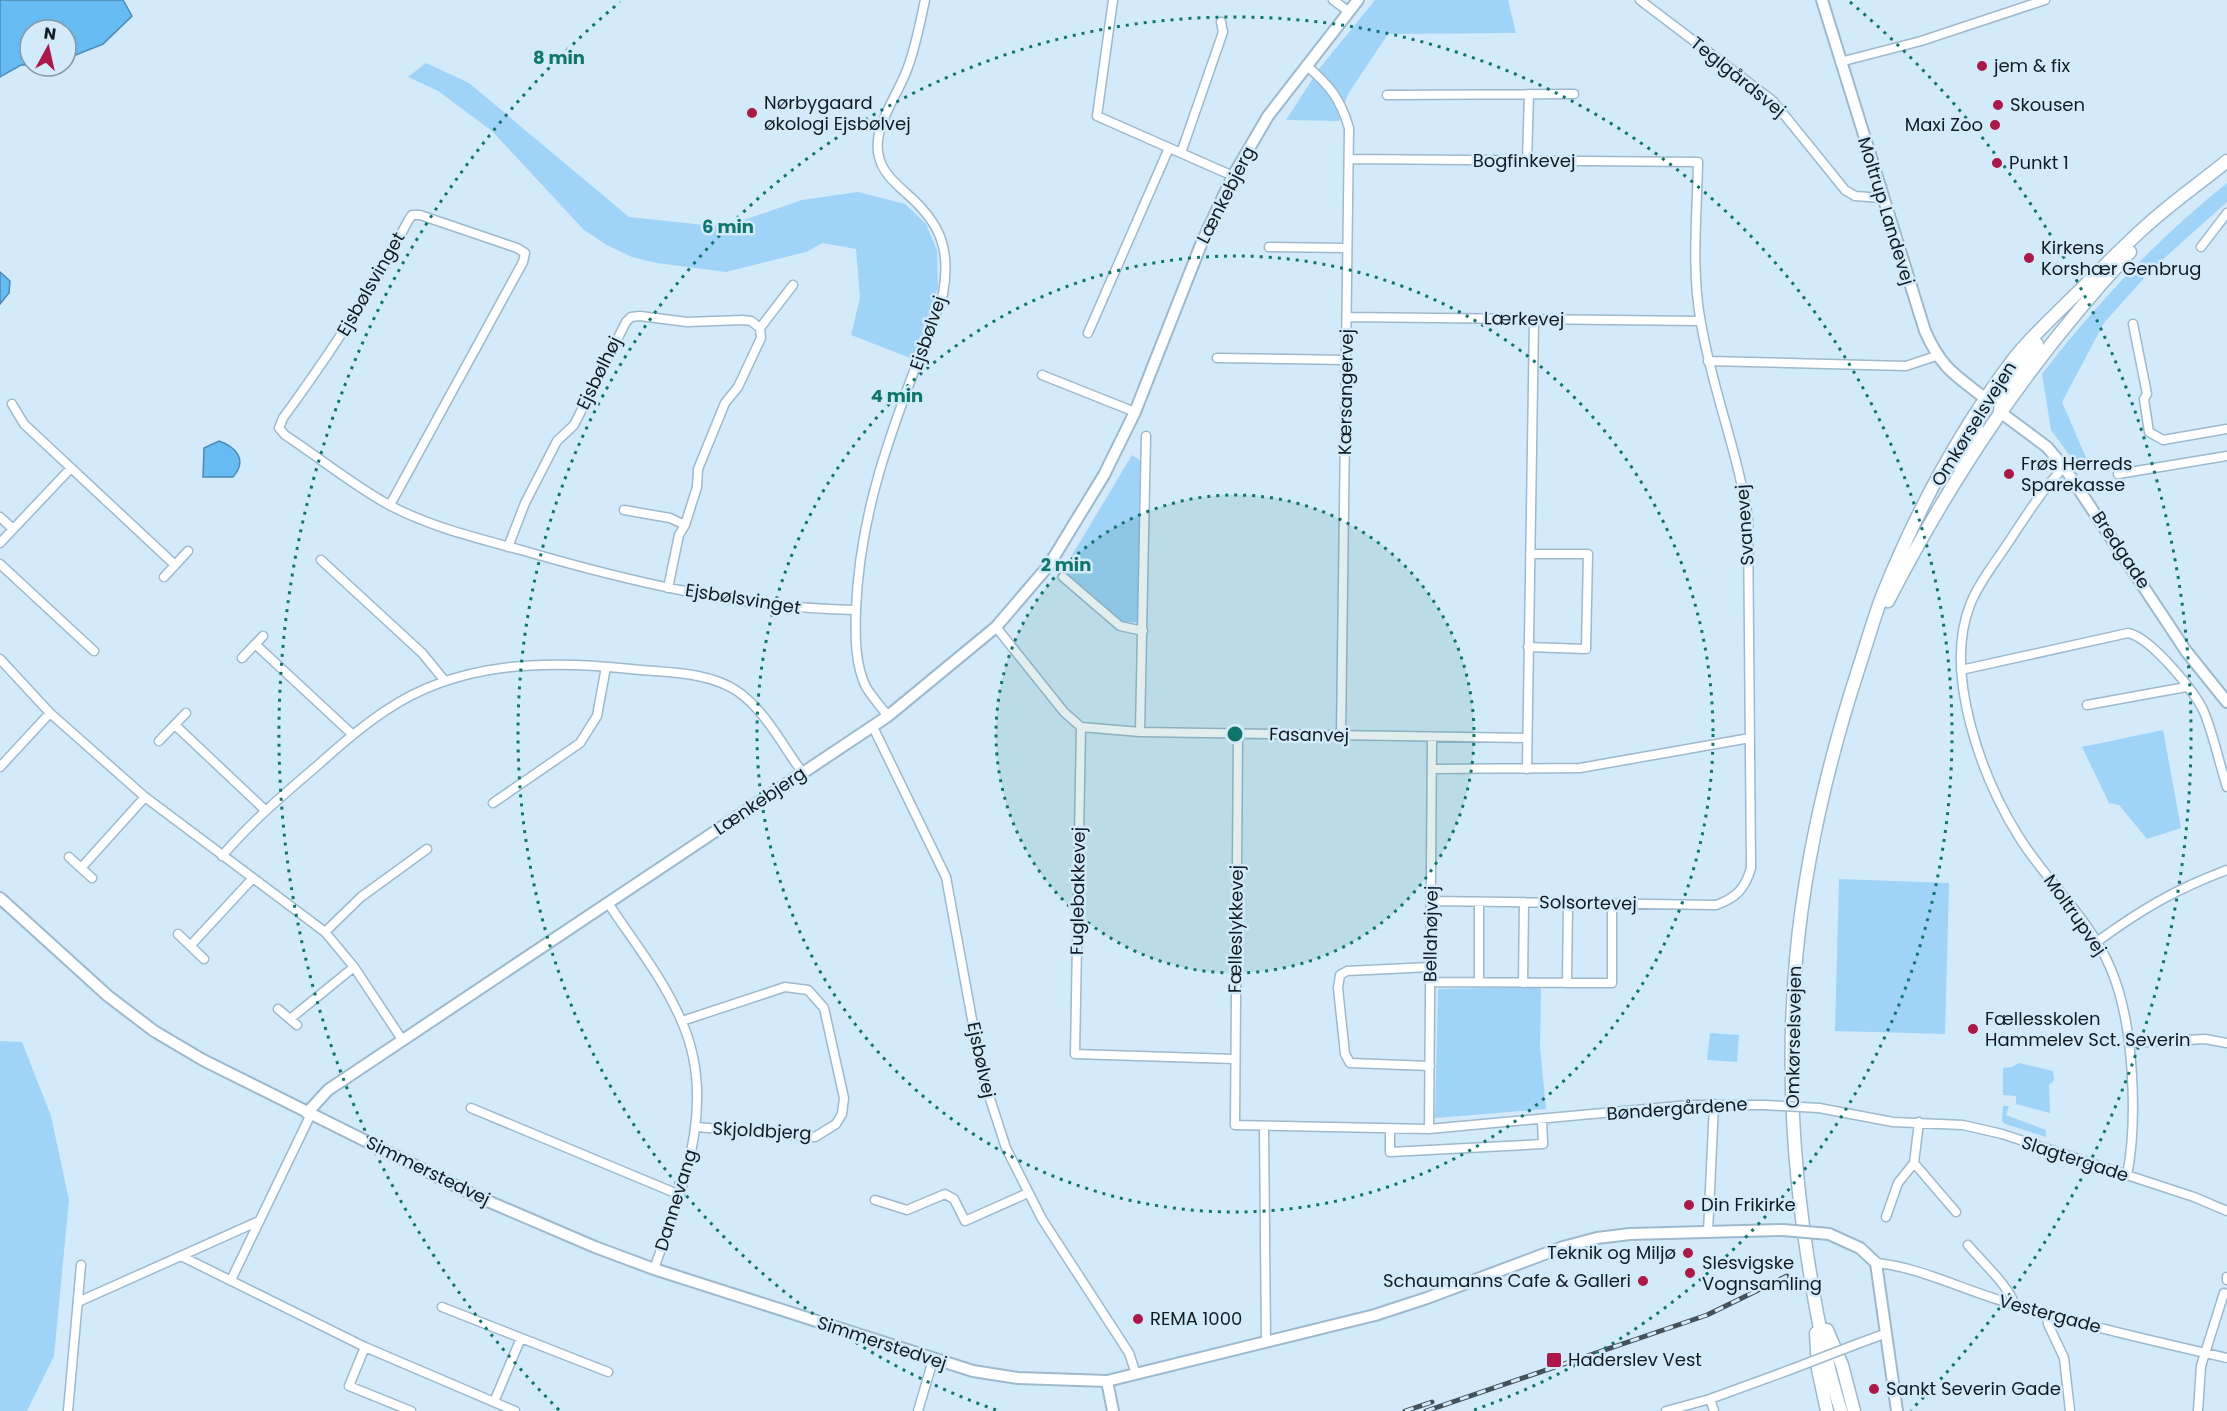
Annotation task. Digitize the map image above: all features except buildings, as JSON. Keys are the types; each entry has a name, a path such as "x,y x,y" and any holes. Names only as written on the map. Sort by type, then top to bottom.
{"main road":[{"name":"Omkørselsvejen","path":"1841,1411 1813,1296 1797,1182 1790,1021 1795,945 1806,872 1823,789 1839,727 1882,597 1907,540 1948,459 2014,358 2148,224 2227,161"},
{"name":"Omkørselsvejen","path":"1860,666 1887,603 1936,511 2000,412 2041,355 2092,292 2178,201"},
{"path":"2000,412 2001,396 2005,386 2041,338 2052,318"},
{"path":"1936,511 1949,477 1980,423 1986,399 2000,412"},
{"path":"1813,1296 1818,1369 1827,1411"},
{"path":"1813,1296 1842,1365 1854,1411"}],"street":[{"name":"Ejsbølvej","path":"888,716 866,687 859,662 856,610 862,539 876,477 943,294 947,273 946,251 937,227 921,206 890,179 879,157 878,142 883,123 907,70 925,0"},
{"path":"1113,0 1097,116 1233,176"},
{"path":"1333,0 1348,11"},
{"name":"Lænkebjerg","path":"309,1113 328,1090 802,772 873,727 996,627 1049,565 1104,475 1135,412 1202,242 1233,176 1268,116 1358,0"},
{"name":"Teglgårdsvej","path":"1640,0 1773,101 1845,190 1855,196 1883,198"},
{"name":"Moltrup Landevej","path":"1822,0 1915,307 1936,356 1951,374 1986,399"},
{"path":"1840,62 1921,41 2045,0"},
{"path":"1181,153 1222,32 1221,22"},
{"name":"Kærsangervej","path":"1306,65 1328,85 1342,105 1349,128 1341,735"},
{"path":"1527,161 1529,94"},
{"path":"1388,95 1574,94"},
{"path":"1088,333 1169,148"},
{"name":"Bogfinkevej","path":"1350,159 1698,162"},
{"name":"Svanevej","path":"1698,162 1697,296 1700,321 1708,361 1742,477 1748,519 1751,868 1741,891"},
{"path":"2201,247 2227,213"},
{"name":"Ejsbølsvinget","path":"390,505 523,262 525,254 517,248 420,215 412,215 408,220 371,291 279,428 285,435 390,505 418,518 508,547 582,568 741,603 807,609 856,610"},
{"path":"1269,247 1347,248"},
{"path":"668,588 679,535 685,525 697,487 698,469 726,403 738,387 761,338 760,328 794,285"},
{"name":"Ejsbølhøj","path":"508,547 525,503 557,441 574,425 626,322 631,317 687,322 743,320 751,321 760,328"},
{"name":"Lærkevej","path":"1347,317 1700,321"},
{"path":"1527,769 1534,319"},
{"path":"2133,324 2146,394 2144,399 2149,432 2163,440 2227,429"},
{"path":"1708,361 1906,366 1936,356"},
{"path":"1217,358 1346,360"},
{"path":"1042,375 1135,412"},
{"path":"12,404 24,424 175,565"},
{"name":"Bredgade","path":"2000,412 2047,447 2064,467 2186,651 2227,702"},
{"path":"1140,732 1146,436"},
{"path":"2118,474 2227,456"},
{"name":"Moltrupvej","path":"2064,467 2042,490 1970,605 1962,642 1961,670 1964,694 1979,750 1998,799 2020,839 2098,941 2118,988 2130,1043 2132,1137 2127,1176"},
{"path":"0,543 71,468"},
{"path":"624,510 670,518 685,525"},
{"path":"0,517 13,529"},
{"path":"164,577 188,551"},
{"path":"1528,647 1586,649 1587,554 1530,554"},
{"path":"321,560 422,653 445,681"},
{"path":"0,564 94,651"},
{"path":"1063,578 1120,626 1143,631"},
{"path":"996,627 1064,712 1081,727"},
{"path":"1961,670 2128,633 2147,642 2204,710 2227,788"},
{"path":"242,658 263,636"},
{"path":"255,644 353,735"},
{"path":"0,659 50,713 145,797 325,932 354,967 403,1041"},
{"path":"222,856 265,810 353,735 412,695 445,681 481,671 516,665 553,663 704,678 738,692 757,710 802,772"},
{"path":"493,803 580,743 597,716 606,667"},
{"path":"2087,705 2186,687"},
{"path":"0,767 50,713"},
{"path":"159,741 186,713"},
{"path":"175,725 265,810"},
{"name":"Ejsbølvej","path":"873,727 946,877 982,1074 1006,1148 1042,1219 1129,1353 1136,1374"},
{"name":"Fasanvej","path":"1081,727 1140,732 1526,738"},
{"name":"Fuglebakkevej","path":"1081,727 1075,1054 1234,1059"},
{"name":"Fælleslykkevej","path":"1235,1125 1238,734"},
{"name":"Bellahøjvej","path":"1429,1129 1432,738"},
{"path":"1433,769 1580,768 1615,764 1750,738"},
{"path":"81,868 145,797"},
{"path":"325,932 361,897 427,849"},
{"path":"69,856 92,878"},
{"path":"2098,941 2145,907 2189,884 2227,870"},
{"path":"190,946 253,878"},
{"name":"Solsortevej","path":"1431,901 1716,905 1732,899 1741,891"},
{"name":"Simmerstedvej","path":"0,898 108,996 154,1031 203,1060 476,1196 654,1269 973,1371 1018,1378 1107,1380 1136,1374 1266,1342 1427,1298 1563,1247 1630,1234 1783,1230 1829,1234 1852,1243 1876,1263"},
{"path":"1479,902 1479,982"},
{"name":"Dannevang","path":"608,903 666,991 682,1021 697,1084 697,1127 680,1195 654,1269"},
{"path":"1523,983 1524,903"},
{"path":"1567,983 1568,903"},
{"path":"1430,982 1612,983 1612,904"},
{"path":"178,934 204,958"},
{"path":"278,1009 293,1022 354,967"},
{"path":"1430,967 1347,971 1340,975 1338,988 1345,1054 1350,1063 1430,1066"},
{"name":"Skjoldbjerg","path":"682,1021 785,987 808,990 824,1008 844,1098 842,1114 836,1124 815,1137 697,1127"},
{"path":"2130,1043 2205,1038 2227,1043"},
{"path":"1708,1232 1714,1104"},
{"name":"Bøndergårdene","path":"1235,1125 1390,1130 1429,1129 1714,1104 1820,1108 1893,1122 1919,1122"},
{"path":"471,1108 680,1195"},
{"path":"231,1280 309,1113"},
{"path":"1390,1130 1390,1152 1461,1150 1543,1144 1542,1120"},
{"path":"1886,1217 1899,1183 1914,1163 1919,1122"},
{"name":"Slagtergade","path":"1919,1122 1963,1125 2002,1134 2194,1197 2227,1211"},
{"path":"1264,1127 1266,1342"},
{"path":"1914,1163 1956,1212"},
{"path":"875,1200 907,1210 945,1194 954,1199 965,1221 1028,1193"},
{"path":"78,1302 259,1221"},
{"path":"1968,1245 1989,1271 2011,1292 2015,1305"},
{"path":"181,1256 365,1347 515,1411"},
{"path":"1876,1263 1884,1334 1897,1411"},
{"name":"Vestergade","path":"1876,1263 1896,1265 2047,1314 2227,1358"},
{"path":"68,1411 81,1265"},
{"path":"2198,1411 2201,1366 2224,1293"},
{"path":"442,1306 608,1372"},
{"path":"2047,1314 2048,1324 2064,1358 2070,1411"},
{"path":"1666,1411 1710,1400 1884,1334"},
{"path":"494,1402 521,1338"},
{"path":"365,1347 349,1386 411,1411"},
{"path":"918,1411 933,1360"},
{"path":"1107,1380 1113,1411"},
{"path":"1710,1400 1714,1411"}],"shaded area":[{"path":"0,0 123,0 132,16 103,44 78,54 78,18 18,18 18,67 0,77"},
{"path":"1375,0 1508,0 1516,33 1388,34 1348,94 1339,121 1286,120 1319,69"},
{"path":"426,63 469,83 629,217 723,227 802,200 858,192 905,204 926,224 937,250 938,288 913,359 851,335 860,298 856,249 823,243 806,252 726,272 657,263 632,257 584,230 492,131 438,91 408,77"},
{"path":"2227,183 2227,202 2152,269 2104,323 2062,402 2090,467 2081,471 2051,430 2042,374 2106,297 2152,249"},
{"path":"0,272 10,281 9,293 0,304"},
{"path":"219,441 235,451 240,465 233,477 203,477 204,448"},
{"path":"1132,455 1141,461 1138,622 1121,622 1062,572"},
{"path":"2163,730 2181,828 2147,839 2119,805 2109,803 2082,747"},
{"path":"1839,879 1949,883 1945,1034 1835,1031"},
{"path":"1541,987 1540,1047 1546,1109 1435,1118 1438,989"},
{"path":"1710,1033 1739,1035 1737,1062 1707,1060"},
{"path":"0,1041 22,1042 51,1116 69,1200 54,1356 27,1411 0,1411"},
{"path":"2019,1063 2053,1071 2054,1080 2049,1085 2050,1113 2016,1104 2016,1096 2003,1095 2003,1068"},
{"path":"2003,1106 2009,1106 2006,1115 2046,1130 2046,1137 2005,1124 2002,1121"}],"railway":[{"path":"1426,1411 1707,1315 1787,1276"},
{"path":"1405,1411 1432,1402"}],"place":[{"name":"jem & fix","path":"1982,66"},
{"name":"Skousen","path":"1998,105"},
{"name":"Nørbygaard økologi Ejsbølvej","path":"752,113"},
{"name":"Maxi Zoo","path":"1995,125"},
{"name":"Punkt 1","path":"1997,163"},
{"name":"Kirkens Korshær Genbrug","path":"2029,258"},
{"name":"Frøs Herreds Sparekasse","path":"2009,474"},
{"name":"Fællesskolen Hammelev Sct. Severin","path":"1973,1029"},
{"name":"Din Frikirke","path":"1689,1205"},
{"name":"Teknik og Miljø","path":"1688,1253"},
{"name":"Slesvigske Vognsamling","path":"1690,1273"},
{"name":"Schaumanns Cafe & Galleri","path":"1643,1281"},
{"name":"REMA 1000","path":"1138,1319"},
{"name":"Haderslev Vest","path":"1554,1360"},
{"name":"Sankt Severin Gade","path":"1874,1389"}]}
